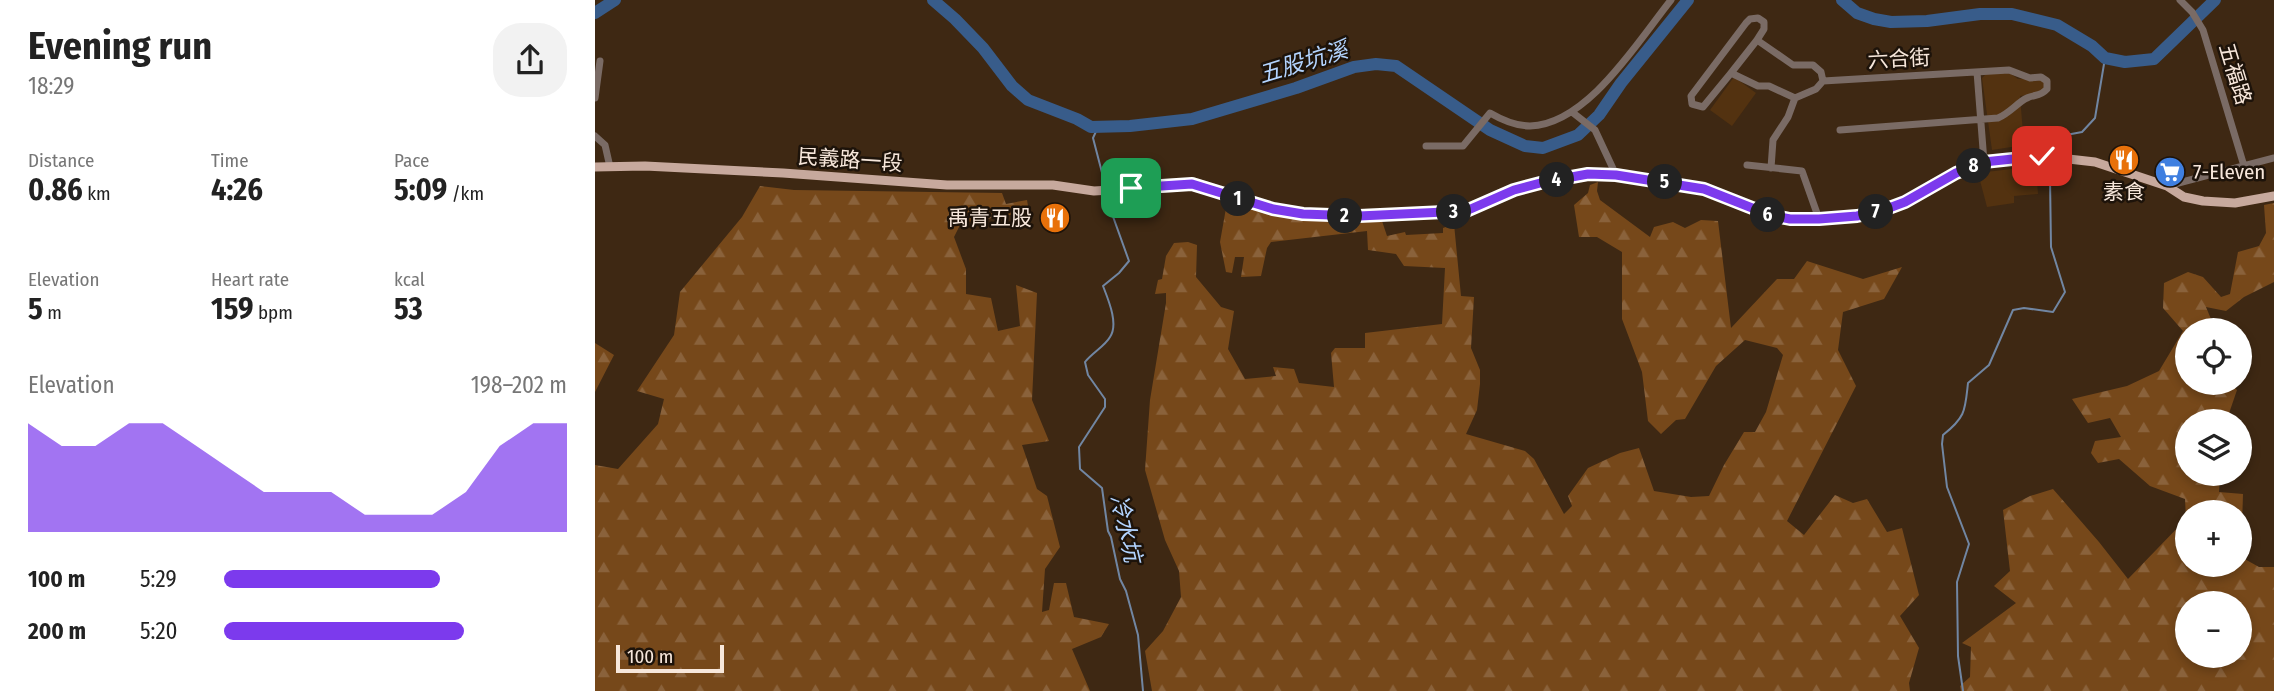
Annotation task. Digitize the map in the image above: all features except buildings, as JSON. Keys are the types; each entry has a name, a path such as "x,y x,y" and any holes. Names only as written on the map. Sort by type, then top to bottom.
{"main road":[{"name":"民義路一段","path":"595,167 645,166 947,185 1053,186 1106,190 1192,184 1250,204 1303,214 1359,216 1466,211 1514,190 1544,182 1588,174 1616,175 1704,189 1770,215 1790,219 1819,219 1881,211 1905,202 1956,173 1984,162 2042,156 2095,162 2167,186 2184,197 2203,201 2235,203 2274,196"}],"street":[{"path":"1426,146 1463,146 1490,113 1518,125 1531,126 1574,113 1627,57 1671,0"},
{"name":"五福路","path":"2180,0 2192,12 2203,30 2244,166"},
{"path":"1758,18 1764,22 1764,29 1758,40 1703,107 1692,104 1691,96 1750,19 1758,18"},
{"path":"1758,40 1793,65 1813,65 1821,72 1823,81"},
{"path":"595,98 600,61"},
{"name":"六合街","path":"1795,98 1817,89 1823,81 2009,70 2030,78 2041,77 2047,81 2047,89 2042,94 2027,98 2010,113 1999,118 1840,130"},
{"path":"1977,72 1984,162"},
{"path":"1731,73 1758,86 1769,86 1795,98 1788,117 1773,140 1771,168"},
{"path":"1574,113 1595,130 1616,175"},
{"path":"595,136 605,145 610,167"},
{"path":"2167,186 2274,158"},
{"path":"1747,164 1802,172 1819,219"}],"shaded area":[{"path":"2008,72 2018,79 2039,78 2044,82 2045,88 2040,93 2020,96 2024,145 1992,150 1982,78 1987,73"},
{"path":"1734,77 1756,93 1732,126 1710,110"},
{"path":"2036,166 2038,194 2014,196 2014,203 1987,207 1978,173"}],"green space":[{"path":"1598,182 1600,200 1650,237 1654,227 1673,222 1685,228 1701,220 1718,221 1731,328 1777,279 1794,279 1807,261 1863,279 1902,267 1884,299 1843,312 1838,350 1856,386 1787,521 1804,535 1835,495 1853,503 1867,499 1887,532 1902,528 1919,595 1900,616 1919,648 1909,683 1910,691 1152,691 1145,651 1163,631 1181,597 1179,571 1165,540 1145,470 1150,400 1166,303 1166,293 1155,294 1158,280 1162,279 1166,256 1174,243 1188,242 1197,245 1196,277 1221,307 1234,311 1228,349 1245,379 1276,376 1273,367 1294,369 1299,383 1334,387 1331,353 1335,348 1365,348 1365,333 1442,324 1445,268 1404,266 1396,254 1368,250 1367,231 1271,242 1267,248 1261,276 1241,277 1244,257 1235,257 1232,273 1226,272 1220,242 1228,197 1271,215 1382,221 1387,236 1405,232 1406,235 1443,233 1443,228 1454,224 1461,296 1474,297 1471,348 1480,370 1477,410 1466,434 1525,451 1534,459 1564,514 1572,506 1568,496 1588,468 1620,453 1639,448 1654,491 1691,497 1709,496 1744,432 1755,432 1766,412 1783,355 1777,348 1745,340 1716,366 1685,419 1676,420 1661,434 1648,421 1642,372 1622,319 1622,252 1597,237 1579,237 1574,205 1588,193 1590,185"},
{"path":"760,186 794,190 1002,193 1006,204 1027,200 1029,212 961,223 954,237 966,269 966,294 991,298 998,331 1020,326 1016,285 1037,293 1032,400 1049,441 1022,445 1037,489 1047,496 1060,547 1045,569 1042,612 1049,610 1054,583 1066,583 1074,617 1109,624 1101,637 1072,649 1090,691 595,691 595,465 618,469 658,424 664,399 637,391 674,335 680,292 742,217"},
{"path":"2274,203 2274,282 2244,297 2226,311 2206,307 2211,318 2175,318 2175,322 2163,308 2164,283 2188,272 2203,277 2221,297 2230,294 2238,252 2259,246 2266,233 2264,205"},
{"path":"595,343 614,355 595,392"},
{"path":"2175,344 2175,395 2235,395 2230,409 2175,409 2175,486 2219,486 2219,492 2243,494 2243,500 2185,500 2150,486 2119,459 2098,463 2091,453 2095,441 2121,437 2110,418 2088,423 2072,399 2127,386 2159,371"},
{"path":"2053,489 2128,579 2175,530 2175,577 2252,577 2252,563 2259,567 2274,567 2274,691 1961,691 1960,686 1970,677 1971,647 1962,643 2016,603 1994,586 2010,571 2003,510 2030,496"}],"waterway":[{"name":"五股坑溪","path":"595,13 615,0"},
{"name":"五股坑溪","path":"933,0 983,48 1012,86 1028,100 1091,127 1192,119 1296,88 1354,67 1376,64 1396,66 1490,130 1525,146 1543,148 1578,135 1599,115 1621,83 1688,0"},
{"name":"五股坑溪","path":"1842,0 1857,13 1891,22 1927,21 1980,14 2012,14 2057,25 2092,46 2105,58 2125,62 2154,59 2215,0"},
{"path":"2055,153 2066,135 2082,132 2095,118 2105,58"},
{"name":"冷水坑","path":"1098,127 1093,138 1106,188"},
{"path":"1963,691 1958,656 1957,582 1969,544 1947,487 1943,435 1960,418 1965,407 1968,383 1989,365 2013,310 2024,308 2053,312 2065,292 2051,247 2050,178 2053,162"},
{"name":"冷水坑","path":"1107,193 1129,261 1103,286 1112,312 1112,332 1105,343 1085,362 1088,375 1105,399 1105,407 1079,447 1080,469 1102,488 1108,531 1138,635 1143,691"}],"place":[{"name":"素食","path":"2124,160"},
{"name":"7-Eleven","path":"2170,172"},
{"name":"禹青五股","path":"1055,218"}],"route":[{"path":"1131,188 1192,184 1273,209 1303,214 1359,216 1466,211 1514,190 1544,182 1588,174 1616,175 1704,189 1770,215 1790,219 1819,219 1881,211 1905,202 1956,173 1984,162 2042,156"}]}
